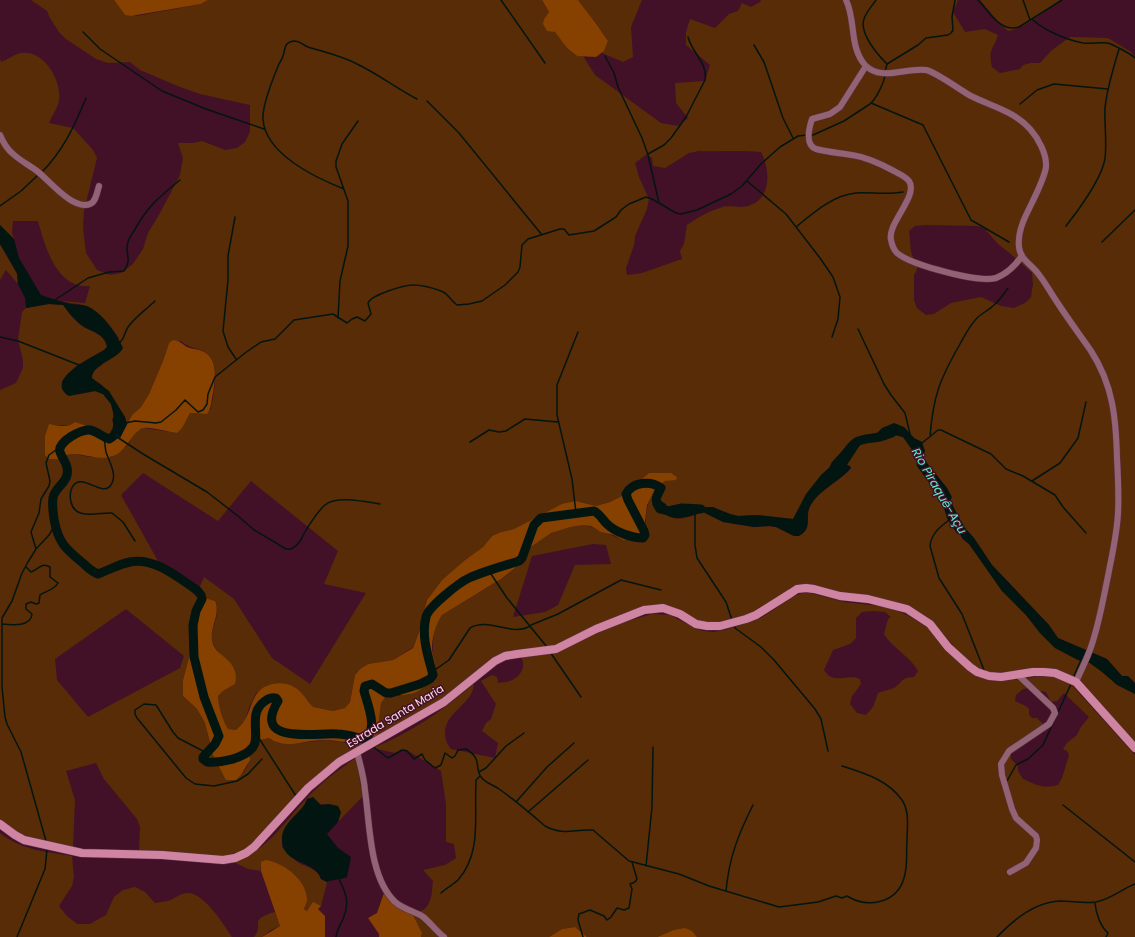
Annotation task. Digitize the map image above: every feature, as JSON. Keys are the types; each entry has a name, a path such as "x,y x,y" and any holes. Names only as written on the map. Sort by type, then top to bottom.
{"street":[{"path":"846,0 850,12 855,46 858,54 866,66 886,74 910,70 930,71 971,96 1007,111 1021,120 1031,130 1039,142 1044,155 1046,168 1022,225 1019,238 1021,257 1042,278 1092,353 1101,368 1115,411 1118,466 1118,514 1114,544 1102,606 1090,650 1076,682"},
{"path":"866,66 840,108 830,114 812,119 809,143 816,149 852,155 872,161 909,181 910,188 906,203 892,227 890,236 893,248 897,253 923,266 976,278 988,279 996,278 1004,274 1017,263 1021,257"},
{"path":"0,135 11,153 37,171 62,194 76,203 86,205 92,203 95,199 99,186"},
{"name":"Estrada Santa Maria","path":"0,824 15,836 24,840 82,853 162,855 223,860 235,858 254,847 308,788 339,762 444,702 495,661 505,656 556,649 609,624 652,608 672,610 696,624 707,626 737,622 756,615 798,589 806,588 814,588 840,596 874,600 907,609 930,624 948,647 976,672 989,676 1044,672 1055,673 1076,682 1135,748"},
{"path":"1010,872 1026,863 1036,848 1037,840 1036,836 1016,818 1002,775 1001,764 1009,751 1049,724 1055,713 1053,708 1017,674"},
{"path":"357,752 365,789 372,853 380,878 395,902 403,908 421,916 444,937"}],"shaded area":[{"path":"31,0 114,0 125,15 137,16 201,4 208,0 542,0 549,12 544,19 567,48 577,56 583,56 595,75 661,123 678,126 688,118 676,103 675,83 705,81 710,65 686,45 686,32 690,19 715,28 729,14 738,11 742,3 751,7 761,0 958,0 953,12 965,32 985,29 998,35 991,56 992,67 1000,73 1020,69 1023,65 1031,63 1040,63 1052,50 1070,37 1108,38 1131,52 1135,57 1135,683 1128,676 1122,676 1107,659 1058,638 1049,625 992,565 957,516 950,501 947,488 922,457 922,442 914,438 904,427 883,438 895,435 903,437 913,451 914,458 921,466 923,473 929,475 934,482 942,505 951,515 962,539 969,544 1002,591 1026,615 1040,633 1055,648 1078,660 1090,663 1135,694 1135,744 1074,677 1062,671 1038,669 993,673 982,670 967,660 926,617 856,596 812,586 758,611 724,623 705,623 665,606 552,646 517,650 446,698 377,738 381,703 387,695 400,696 435,664 433,639 436,627 442,615 512,571 526,551 533,544 553,532 576,525 586,525 623,540 646,522 648,505 656,486 676,476 669,473 649,473 620,497 610,502 596,506 576,501 547,512 514,529 492,536 483,547 442,580 427,600 419,632 413,647 393,660 368,664 360,669 355,675 350,702 345,708 333,711 313,707 300,692 268,685 256,693 245,720 236,730 228,729 221,713 218,696 223,691 235,684 235,669 213,644 212,635 217,616 217,606 215,601 201,598 197,628 183,680 183,696 197,709 205,723 210,744 236,780 246,768 249,761 249,753 260,740 269,738 278,743 293,744 325,740 354,744 369,742 355,749 259,839 246,849 221,857 139,851 140,827 137,819 104,779 96,763 66,771 75,800 73,849 34,842 0,823 0,390 16,383 23,368 23,360 18,339 22,312 26,308 49,304 64,305 71,316 78,323 97,333 103,339 107,347 76,366 62,381 73,395 95,391 103,394 111,404 115,430 120,438 107,440 100,431 86,425 57,425 49,459 58,459 65,455 74,454 90,457 112,457 128,445 133,435 138,430 144,428 177,433 183,426 190,413 202,414 211,409 215,386 215,369 209,356 203,351 189,346 181,341 169,343 149,394 141,407 132,415 127,424 125,417 101,384 92,379 92,375 95,370 102,365 119,338 99,314 87,306 62,301 85,303 90,286 78,285 69,281 60,273 54,264 44,242 38,221 13,221 12,233 14,239 0,225 0,59 1,62 21,53 29,53 44,61 50,68 58,84 59,92 59,100 49,123 73,128 93,150 97,158 84,211 83,228 86,253 97,270 110,275 121,273 133,264 143,249 148,233 180,175 183,158 178,143 193,143 202,141 225,150 237,148 245,142 250,132 250,105 200,94 180,87 140,70 130,62 108,63 96,59 66,39 59,32 47,11","holes":["699,151 761,152 767,169 766,187 763,194 758,201 751,205 741,207 728,206 716,209 699,217 687,225 684,244 680,251 682,259 642,273 627,275 626,268 634,245 635,236 647,209 649,199 639,177 635,163 647,154 652,158 653,166 665,168 689,153","925,225 977,226 984,228 998,244 1032,273 1033,284 1031,297 1025,303 1014,308 1001,306 981,297 951,303 934,314 926,315 917,308 914,300 914,275 917,265 911,251 909,231 915,226","832,462 847,465 851,468 817,496 809,511 808,521 794,536 776,527 754,527 723,522 703,512 680,519 671,517 666,510 664,502 673,512 695,507 725,512 738,516 758,515 793,519 821,475 829,468","143,473 218,521 251,481 338,551 324,584 366,593 310,684 272,658 234,599 204,577 196,596 158,561 121,495","593,544 606,545 611,564 575,565 558,605 545,612 513,617 532,556","126,609 184,656 180,668 88,717 57,680 55,659"]},
{"path":"114,0 208,0 201,4 131,16 125,15"},
{"path":"542,0 578,0 608,41 604,51 596,57 577,56 567,48 555,32 547,31 543,24 544,19 549,12"},
{"path":"578,0 642,0 631,27 633,57 623,62 602,53 608,41"},
{"path":"980,0 1060,0 1027,23 1014,30 1008,31"},
{"path":"0,244 17,274 18,284 6,270 0,280"},
{"path":"173,340 187,347 202,351 211,359 215,369 215,382 211,406 207,414 190,413 183,426 177,433 144,428 136,433 122,450 113,456 98,458 73,454 59,459 49,459 45,455 45,436 49,424 66,426 75,422 100,431 107,440 120,438 132,415 141,407 149,394 169,343"},
{"path":"649,473 671,473 677,477 676,480 665,481 655,488 647,505 644,529 639,535 623,540 614,535 601,532 591,526 583,525 570,527 551,533 526,550 514,569 501,579 442,615 436,626 433,639 432,650 435,669 431,679 424,687 414,693 404,695 387,695 381,703 377,738 356,743 318,740 297,744 283,744 269,738 260,740 249,753 250,760 241,775 236,780 226,780 213,755 205,723 197,709 183,696 183,680 197,628 201,597 215,601 217,611 212,630 212,640 217,651 231,663 236,675 235,684 223,691 218,696 221,713 228,729 236,730 246,718 254,698 259,691 268,685 273,684 279,683 294,687 313,707 333,711 345,708 350,702 355,675 360,669 368,664 393,660 413,648 419,632 427,600 442,580 483,547 492,536 514,529 562,504 576,501 596,506 610,502 620,497"},
{"path":"810,593 844,602 880,606 909,616 930,629 963,666 982,678 993,681 1004,681 1052,676 1069,682 1135,755 1135,937 697,937 692,931 661,935 657,937 587,937 575,927 562,929 549,937 421,937 422,933 411,911 420,911 425,909 431,898 433,881 423,870 445,865 456,858 454,844 446,842 446,804 441,771 405,749 395,753 373,748 387,742 426,720 474,684 472,692 468,698 449,720 446,727 446,741 451,749 495,758 498,743 482,731 486,723 491,719 496,704 481,681 492,675 497,677 498,683 512,680 517,677 523,666 521,657 557,652 618,624 652,614 670,615 703,631 714,632 725,630 761,618 796,595","holes":["862,612 885,612 891,617 888,619 884,634 892,644 911,661 918,671 914,677 906,678 894,688 878,693 873,707 866,715 857,713 850,704 852,696 861,684 860,679 850,677 836,678 828,675 824,670 833,650 850,644 856,638 856,618","1030,688 1037,694 1041,691 1046,692 1051,702 1057,701 1064,693 1089,717 1077,735 1067,743 1063,749 1067,751 1069,755 1062,778 1058,785 1036,785 1023,779 1018,771 1018,766 1011,759 1011,754 1047,728 1037,718 1032,718 1029,715 1028,708 1015,701 1016,695 1023,689"]},
{"path":"357,757 362,797 338,822 341,812 329,804 305,805 288,823 282,840 282,847 292,857 302,865 314,870 321,879 327,882 321,906 307,911 260,867 261,871 248,869 234,862 246,857 266,843 314,791 332,775"},
{"path":"0,833 8,839 25,847 72,856 74,877 72,886 59,906 66,915 77,924 90,924 106,915 114,897 123,890 135,887 145,892 155,903 168,901 185,893 194,894 213,910 232,937 0,937"},
{"path":"266,860 287,869 299,879 306,893 307,901 304,909 307,911 313,902 321,906 318,909 325,916 325,937 262,937 280,926 261,871 261,862"},
{"path":"385,890 411,911 422,933 421,937 379,937 379,934 368,918 377,913"},
{"path":"275,912 280,926 271,930 262,937 254,937 257,933 258,923 261,917"},
{"path":"575,927 587,937 549,937 562,929"},
{"path":"685,928 692,931 697,937 657,937 674,930"}],"water":[{"path":"0,225 14,239 19,258 41,295 67,303 89,307 104,319 117,337 123,348 116,356 96,369 92,378 109,391 125,417 127,424 120,438 115,430 111,404 103,394 95,391 69,396 63,390 62,383 66,376 81,363 104,350 107,347 106,342 97,333 81,325 63,305 49,304 26,308 25,298 18,284 17,273 0,244"},
{"path":"894,423 904,427 914,438 922,442 925,451 922,457 947,488 952,497 950,501 965,528 974,538 992,565 1049,625 1058,638 1107,659 1122,676 1128,676 1135,683 1135,694 1117,685 1090,663 1078,660 1055,648 1040,633 1026,615 1002,591 969,544 960,534 950,514 941,503 931,478 929,475 923,473 921,466 914,458 913,451 903,437 895,435 882,438 877,433 882,428"},
{"path":"860,445 847,465 851,468 814,500 808,510 806,529 804,533 799,536 794,536 776,527 754,527 723,522 703,512 683,518 672,517 662,511 657,504 657,499 663,502 671,510 677,512 695,507 713,507 738,516 758,515 793,519 806,494 821,475 829,468 832,462 849,446"},
{"path":"313,797 321,805 329,804 338,806 341,812 338,822 327,834 338,848 351,857 347,877 342,879 327,882 321,879 318,873 312,868 292,858 286,853 283,846 283,831 289,821 301,809 307,799"}],"waterway":[{"path":"501,0 545,63"},
{"path":"876,0 865,16 863,25 864,31 866,37 878,55 887,64"},
{"path":"885,72 887,64 918,45 926,38 948,35 951,33 953,30 952,17 955,0"},
{"path":"978,0 996,20 1006,27 1012,28 1019,27 1062,0"},
{"path":"1023,0 1030,20"},
{"path":"1032,19 1049,31 1070,40 1083,43 1108,43 1135,58"},
{"path":"83,32 100,49 162,91 206,109 264,129"},
{"path":"648,154 664,145 671,138 686,117 705,80 704,68 688,37"},
{"path":"344,189 320,178 294,163 282,154 266,132 263,119 264,107 286,45 289,42 296,41 308,47 333,54 372,72 417,99"},
{"path":"754,45 764,62 783,118 793,138"},
{"path":"1066,226 1098,179 1104,163 1106,151 1105,108 1110,78 1119,49"},
{"path":"605,56 614,73 618,87 642,138 648,155 659,203"},
{"path":"811,135 844,121 870,104 879,91 885,75"},
{"path":"1020,104 1037,90 1054,84 1108,89"},
{"path":"41,173 62,147 86,98"},
{"path":"427,101 459,133 542,235"},
{"path":"871,103 923,125 971,220 1009,242"},
{"path":"338,318 340,281 348,246 348,201 336,167 336,161 342,144 358,121"},
{"path":"125,423 135,421 161,422 176,410 185,400 198,412 203,410 207,404 208,394 215,377 261,342 275,339 294,320 333,314 347,323 357,317 365,321 371,314 368,303 370,300 388,291 413,285 427,287 443,292 448,295 457,305 482,301 505,285 518,272 520,267 522,245 528,239 560,229 564,229 569,235 594,231 616,217 621,210 629,204 646,197 676,213 681,214 697,210 731,194 742,186 761,164 780,147 798,136 807,135"},
{"path":"0,206 21,191 38,175"},
{"path":"55,300 88,278 109,272 124,271 128,263 128,242 139,223 154,203 180,180"},
{"path":"747,181 786,214 833,277 840,297 838,319 832,337"},
{"path":"796,227 831,201 848,194 903,192"},
{"path":"1102,242 1135,210"},
{"path":"235,217 228,256 228,280 223,331 228,347 236,359"},
{"path":"930,437 933,410 939,388 953,356 974,321 996,303 1008,288"},
{"path":"119,343 132,322 155,301"},
{"path":"858,329 884,384 905,413 910,434"},
{"path":"576,513 572,479 557,415 557,385 578,332"},
{"path":"0,337 18,341 79,365"},
{"path":"1032,481 1060,463 1078,438 1086,402"},
{"path":"470,442 489,430 499,432 506,431 525,419 558,422"},
{"name":"Rio Piraquê-Açu","path":"117,420 118,426 116,431 109,439 90,430 86,430 70,437 62,444 60,452 66,465 67,475 55,492 53,498 53,511 56,527 64,545 89,568 98,574 130,562 139,561 157,565 197,590 201,595 202,599 196,611 193,625 194,657 204,697 219,736 215,744 203,757 203,759 207,762 218,762 232,759 244,755 253,747 256,737 255,718 260,706 269,698 276,698 278,701 272,715 273,725 280,731 290,734 303,735 341,734 363,739 368,735 372,724 364,691 365,686 372,684 386,693 391,693 420,684 430,679 433,675 424,631 426,617 432,607 452,589 465,580 481,573 519,561 522,558 534,525 541,518 594,511 614,530 629,536 643,538 645,535 644,531 626,494 633,487 647,483 657,485 661,488 656,501 660,509 668,511 682,508 701,509"},
{"path":"922,443 938,430 941,430 991,454 1006,469 1023,476 1055,495 1063,507 1086,533"},
{"name":"Rio Piraquê-Açu","path":"845,455 849,449 860,440 880,437 892,433"},
{"path":"114,435 207,492 254,530 286,549 291,549 296,546 317,514 330,502 337,500 352,500 380,504"},
{"path":"104,437 106,452 114,477 111,485 102,489 85,482 79,482 75,484 71,490 71,502 73,508 82,514 112,513 123,522 135,541"},
{"path":"36,549 31,532 39,513 41,499 49,486 50,481 46,463 49,455 60,447"},
{"name":"Rio Piraquê-Açu","path":"921,464 941,491"},
{"name":"Rio Piraquê-Açu","path":"947,502 951,516 960,530"},
{"path":"695,514 695,545 697,558 726,602 732,620"},
{"path":"952,518 935,533 932,537 930,546 939,578 962,614 984,670"},
{"path":"46,841 21,752 5,717 2,687 2,618 12,601 22,573 28,562 36,549 49,535 55,525"},
{"path":"2,624 20,624 28,621 32,614 26,609 26,604 31,602 36,604 39,603 40,595 52,589 58,583 50,577 50,567 44,565 31,572 26,567"},
{"path":"489,571 507,598 547,647"},
{"path":"531,625 558,614 621,580 661,590"},
{"path":"432,672 449,660 470,628 477,625 493,625 508,629 523,629 530,626"},
{"path":"734,625 735,628 761,647 774,660 815,709 821,719 828,751"},
{"path":"550,652 581,697"},
{"path":"1073,678 1081,660"},
{"path":"1007,781 1016,765 1028,759 1043,745 1071,684"},
{"path":"207,751 203,751 178,738 156,705 144,704 135,710 137,718 186,778 195,784 214,786 237,781 248,774 262,759"},
{"path":"255,732 296,796"},
{"path":"479,772 486,768 506,746 524,733"},
{"name":"Rio Piraquê-Açu","path":"365,738 368,742"},
{"path":"516,802 547,767 574,743"},
{"path":"372,746 388,758 402,750 407,751 414,759 422,754 425,760 435,768 441,765 445,753 452,758 458,750 466,749 475,756 479,773 483,779 511,798 545,826 558,831 593,830 629,861 679,874 709,886 779,907 818,902 836,896 842,898 847,896 855,900 872,903 881,901 895,893 904,878 908,820 905,805 896,793 883,782 842,766"},
{"path":"646,866 652,807 653,747"},
{"path":"528,812 588,760"},
{"path":"441,893 458,880 466,869 471,858 474,846 476,821 476,780 480,776"},
{"path":"726,891 729,868 735,847 753,805"},
{"path":"1063,805 1135,862"},
{"path":"17,937 45,869 47,849"},
{"path":"583,937 578,920 579,914 590,910 604,916 607,920 617,908 624,910 629,908 632,889 630,884 635,882 637,879 632,862"},
{"path":"336,937 347,903 344,889 339,879"},
{"path":"997,937 1017,918 1033,908 1051,902 1060,901 1092,903 1107,899 1135,884"},
{"path":"1095,903 1099,919 1108,933 1106,937"}]}
